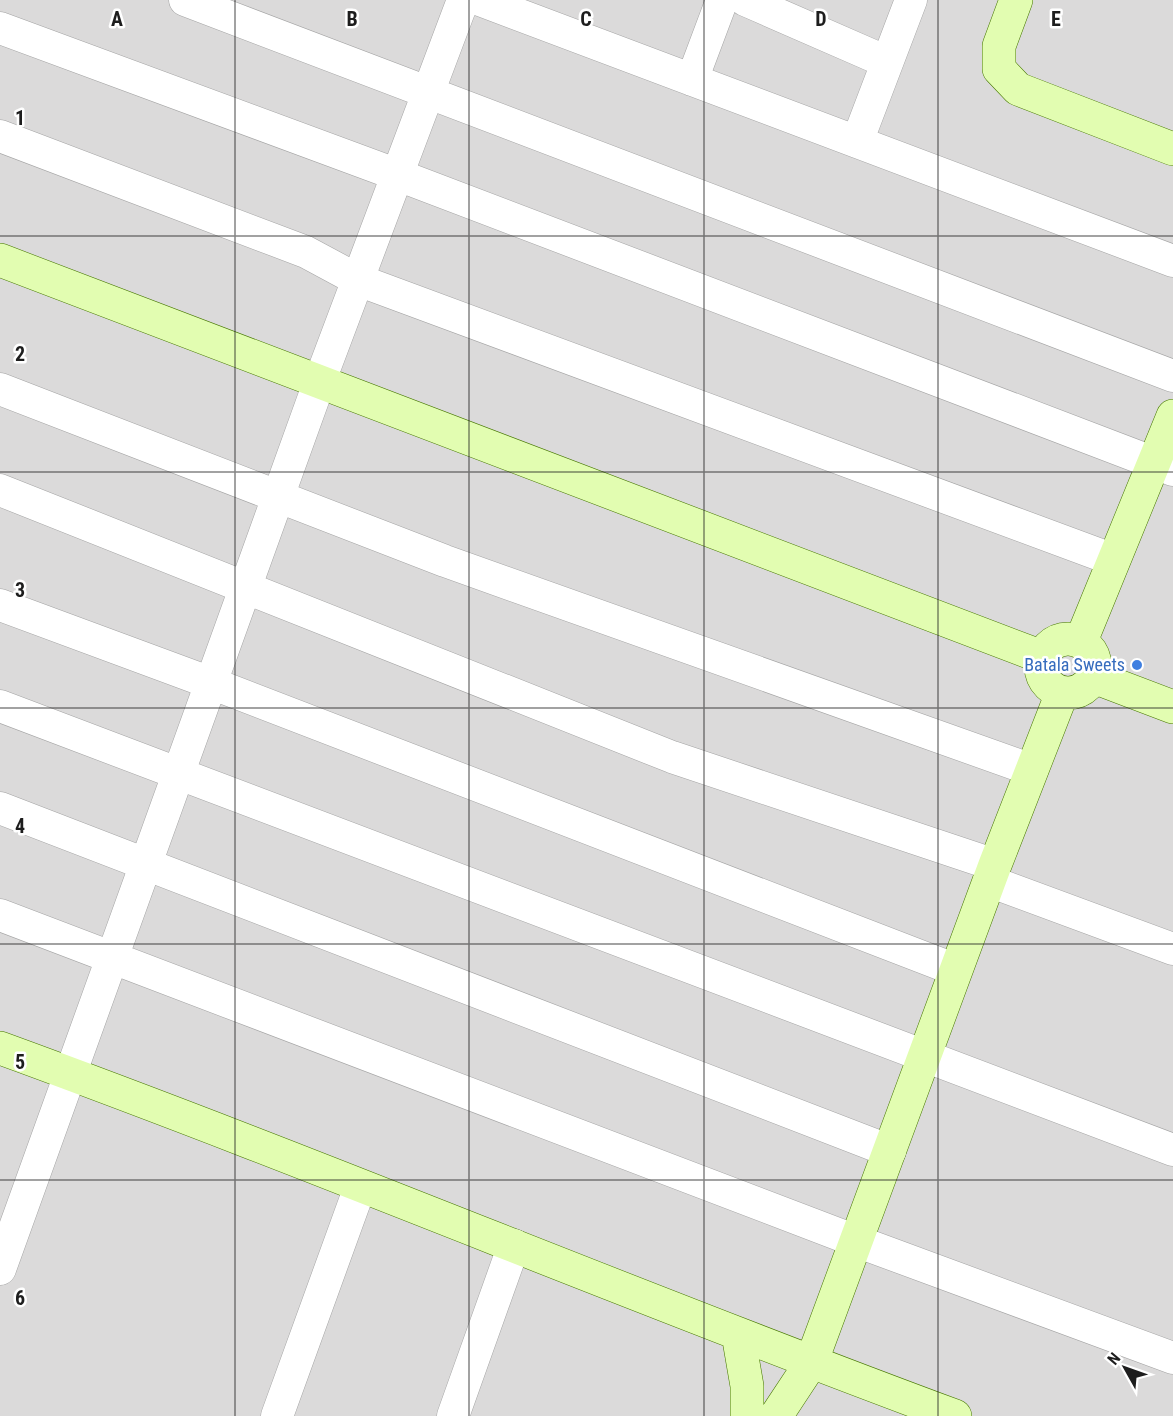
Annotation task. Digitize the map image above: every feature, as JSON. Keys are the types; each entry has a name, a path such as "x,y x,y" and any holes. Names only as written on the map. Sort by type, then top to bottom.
{"street":[{"path":"185,0 1173,376"},
{"path":"0,1269 319,383 463,0"},
{"path":"480,0 1173,261"},
{"path":"692,80 722,0"},
{"path":"745,0 887,62"},
{"path":"857,142 911,0"},
{"path":"1016,0 999,46 999,69 1018,89 1173,149"},
{"path":"0,28 398,175 1164,467"},
{"path":"0,136 306,252 358,280 1114,560"},
{"path":"0,260 1042,657"},
{"path":"0,389 445,561 1032,770"},
{"path":"1081,641 1114,560 1164,467 1173,416"},
{"path":"0,490 672,757 992,873 1173,949"},
{"path":"0,605 211,683 956,969"},
{"path":"1058,640 1081,641 1095,660 1094,677 1077,692 1062,693 1055,690 1044,679 1042,657 1051,644 1058,640"},
{"path":"1094,677 1173,707"},
{"path":"776,1416 811,1363 956,969 1062,693"},
{"path":"0,706 1173,1150"},
{"path":"0,808 890,1151"},
{"path":"0,915 856,1241 1173,1358"},
{"path":"0,1048 514,1245 811,1363 955,1416"},
{"path":"277,1416 360,1186"},
{"path":"453,1416 514,1245"},
{"path":"738,1334 747,1386 747,1416"}],"shaded area":[{"path":"0,0 1173,0 1173,1416 0,1416"}],"place":[{"name":"Batala Sweets","path":"1137,665"}]}
